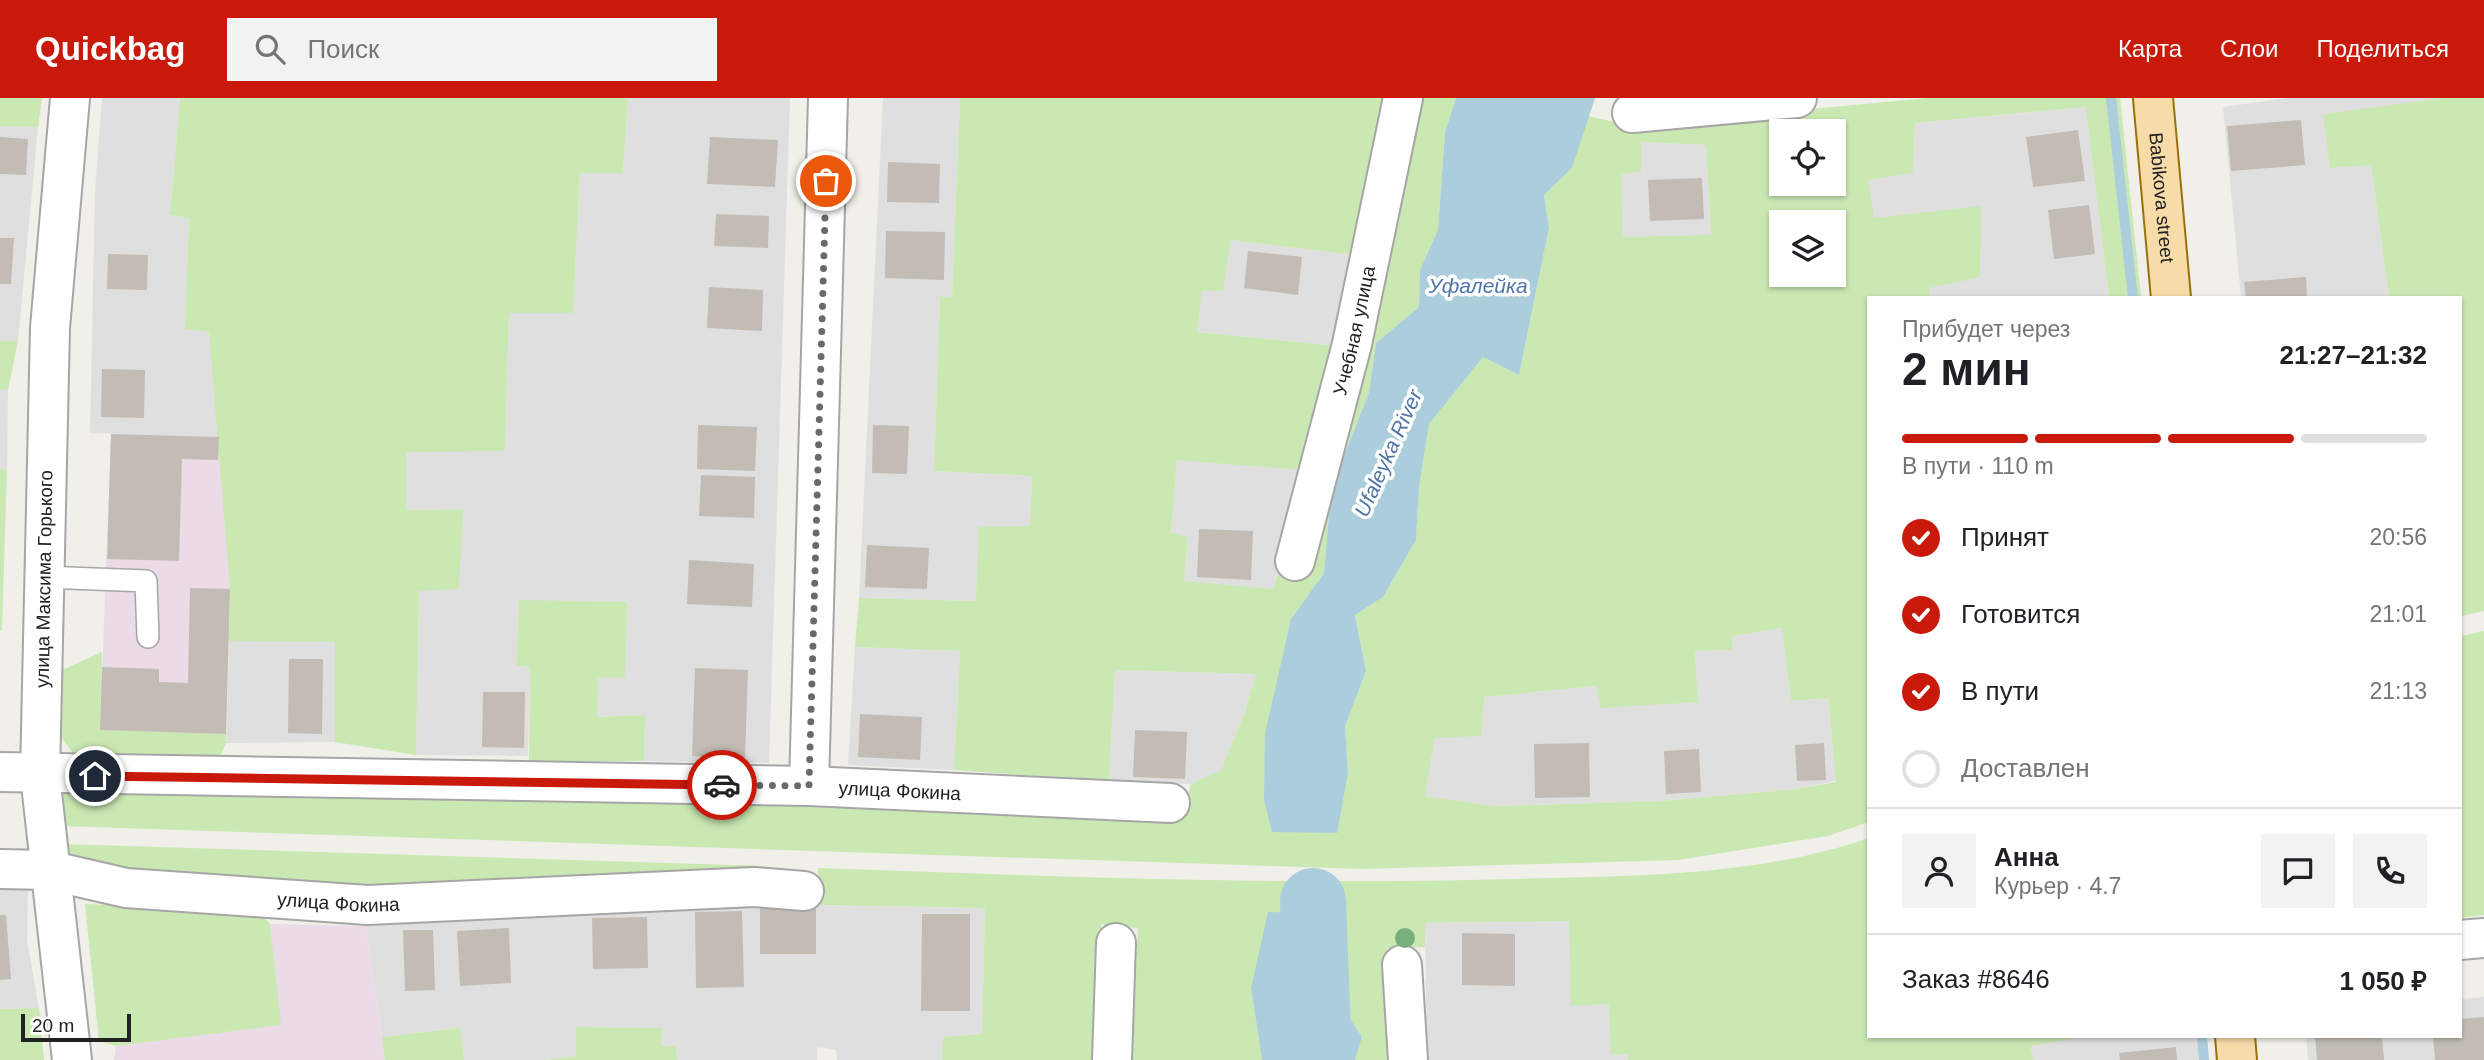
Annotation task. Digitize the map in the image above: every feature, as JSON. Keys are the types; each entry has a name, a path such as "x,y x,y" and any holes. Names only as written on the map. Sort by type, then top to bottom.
{"main road":[{"name":"Babikova street","path":"2153,98 2171,296"},
{"path":"2235,1038 2237,1060"}],"street":[{"name":"улица Максима Горького","path":"70,98 50,328 40,775 48,870 72,1060"},
{"path":"809,786 828,98"},
{"name":"Учебная улица","path":"1295,561 1352,344 1403,98"},
{"path":"1632,113 1797,98"},
{"name":"улица Фокина","path":"0,772 40,775 809,786 1170,803"},
{"name":"улица Фокина","path":"0,869 48,870 126,888 368,905 754,887 804,891"},
{"path":"2462,940 2484,938"},
{"path":"1112,1060 1116,943"},
{"path":"1402,965 1408,1060"}],"lane":[{"path":"44,577 146,581 148,637"}],"shaded area":[{"path":"102,98 180,98 170,215 189,218 185,328 209,332 219,437 90,433 95,191"},
{"path":"628,98 790,98 769,763 644,761 645,715 597,717 598,677 625,677 626,602 519,601 516,666 530,667 528,756 416,755 419,590 463,509 405,510 406,451 505,451 509,313 573,312 580,173 623,173"},
{"path":"883,98 960,98 952,297 940,297 934,471 1032,476 1030,526 977,601 859,598"},
{"path":"2287,98 2444,98 2323,115 2371,165 2389,296 2241,296 2223,107"},
{"path":"2087,107 2109,296 1929,296 1929,288 1873,218 1868,180 1913,173 1915,123"},
{"path":"0,126 38,127 18,341 0,341"},
{"path":"1641,142 1706,145 1711,236 1623,237 1620,174 1641,172"},
{"path":"1231,240 1355,255 1337,346 1197,332 1202,290 1223,290"},
{"path":"0,389 8,390 7,469 0,469"},
{"path":"111,434 219,437 230,589 226,734 100,730"},
{"path":"1177,459 1304,470 1273,589 1184,582 1188,537 1171,534"},
{"path":"1782,628 1791,701 1828,698 1836,781 1796,789 1662,801 1495,806 1425,796 1435,738 1483,697 1597,686 1698,702 1695,651 1733,650 1732,636"},
{"path":"229,641 335,641 335,742 226,743"},
{"path":"855,647 960,651 954,770 848,765"},
{"path":"1115,670 1256,674 1245,712 1221,770 1191,784 1109,781"},
{"path":"0,888 28,888 27,941 39,1008 0,1009"},
{"path":"751,904 985,908 982,1034 944,1037 942,1060 837,1060 836,1050 817,1047 817,1060 677,1060 676,1046 661,1046 662,1029 576,1027 576,1056 544,1060 464,1060 459,1028 382,1037 366,926"},
{"path":"1570,921 1571,1005 1610,1004 1611,1055 1628,1054 1628,1060 1427,1060 1425,923"},
{"path":"270,924 366,926 385,1060 114,1060 116,1046 280,1025"},
{"path":"2484,997 2484,1060 2308,1060 2306,1038 2462,1038 2462,999"},
{"path":"2068,1038 2200,1038 2202,1060 2033,1060 2031,1046"}],"green space":[{"path":"0,98 42,98 38,127 0,126"},
{"path":"180,98 628,98 623,173 580,173 573,313 509,313 505,451 406,452 406,510 463,509 459,589 419,591 416,755 335,742 335,642 229,641 230,589 209,332 185,329 189,218 170,215"},
{"path":"960,98 1385,98 1355,255 1231,240 1223,291 1202,291 1197,332 1337,346 1304,470 1177,460 1171,533 1188,537 1184,581 1273,589 1417,98 1456,98 1445,132 1438,230 1420,270 1419,307 1376,343 1369,392 1331,489 1324,573 1291,619 1348,773 1345,726 1366,671 1355,615 1383,597 1416,540 1419,487 1429,424 1483,357 1519,375 1549,228 1544,195 1572,168 1588,116 1632,126 1928,98 2120,98 2141,296 2109,296 2086,107 1915,123 1913,173 1868,180 1874,218 1981,206 1980,277 1929,288 1929,296 1867,296 1867,823 1828,836 1678,860 1362,869 61,826 63,794 333,793 807,799 1181,817 1191,784 1221,770 1245,712 1256,674 1115,670 1109,781 954,770 960,651 855,647 859,598 976,601 979,527 1030,526 1032,476 934,471 940,297 952,297","holes":["1641,142 1706,145 1711,235 1623,237 1621,174 1641,172","1782,628 1791,701 1828,698 1836,782 1796,789 1662,801 1495,806 1425,796 1435,738 1481,736 1484,697 1596,686 1601,708 1698,702 1695,651 1733,650 1732,636"]},
{"path":"2444,98 2484,98 2484,611 2462,616 2462,296 2389,296 2371,165 2330,168 2323,114"},
{"path":"0,341 18,341 8,390 0,389"},
{"path":"0,469 7,469 2,630 0,630"},
{"path":"519,600 627,602 625,677 598,678 597,717 645,715 644,761 529,761 530,667 516,666"},
{"path":"2484,631 2484,915 2462,918 2462,636"},
{"path":"102,652 100,730 226,734 226,743 219,759 75,756 58,733 60,671"},
{"path":"1867,839 1867,1038 2077,1038 2031,1046 2033,1060 1628,1060 1628,1054 1611,1055 1609,1004 1571,1006 1569,921 1425,923 1425,947 1387,949 1394,1060 1355,1060 1362,1037 1336,997 1333,915 1251,988 1262,1060 1131,1060 1138,928 1101,924 1102,1018 1099,1060 942,1060 943,1037 982,1034 985,908 817,905 818,868 1252,881 1425,881 1693,872 1826,851"},
{"path":"61,844 766,866 514,885 367,886 118,871 63,860"},
{"path":"85,904 258,911 270,924 281,1025 116,1046 99,1041"},
{"path":"39,1008 44,1060 0,1060 0,1009"},
{"path":"576,1027 662,1028 661,1046 676,1046 677,1060 544,1060 576,1056"},
{"path":"460,1028 464,1060 385,1060 382,1037"}],"water":[{"name":"Уфалейка","path":"1456,98 1595,98 1572,168 1544,195 1549,228 1519,375 1483,357 1429,424 1419,487 1416,540 1383,597 1355,615 1366,671 1345,726 1348,773 1337,833 1272,832 1264,800 1265,734 1291,619 1324,573 1331,489 1369,392 1376,343 1419,307 1420,270 1438,230 1445,132"},
{"path":"1268,912 1333,914 1336,997 1362,1037 1355,1060 1262,1060 1251,988"}],"building":[{"path":"2301,120 2305,165 2231,171 2227,126"},
{"path":"2078,130 2085,181 2033,187 2026,137"},
{"path":"0,137 28,139 26,175 0,174"},
{"path":"710,137 778,140 775,187 707,184"},
{"path":"888,162 940,164 939,203 887,202"},
{"path":"1702,178 1704,219 1650,221 1648,180"},
{"path":"2089,205 2095,254 2054,259 2048,210"},
{"path":"716,214 769,216 768,248 714,246"},
{"path":"886,231 945,232 944,280 885,278"},
{"path":"0,238 14,238 11,284 0,284"},
{"path":"1248,251 1302,257 1298,295 1244,288"},
{"path":"108,254 148,255 147,290 107,289"},
{"path":"2306,277 2307,296 2246,296 2244,282"},
{"path":"709,287 763,290 762,331 707,328"},
{"path":"102,369 145,370 144,418 101,417"},
{"path":"698,425 757,427 755,471 697,469"},
{"path":"873,425 909,426 907,474 872,473"},
{"path":"111,434 219,437 218,460 182,459 179,561 107,559"},
{"path":"701,475 755,477 754,518 699,516"},
{"path":"1199,529 1253,531 1251,580 1197,577"},
{"path":"867,545 929,548 927,589 865,587"},
{"path":"689,560 754,564 752,607 687,604"},
{"path":"190,588 230,589 226,734 100,730 102,667 159,669 159,682 188,683"},
{"path":"289,659 323,659 322,734 288,733"},
{"path":"695,668 748,670 745,758 692,756"},
{"path":"483,692 525,692 524,748 482,747"},
{"path":"860,714 922,717 920,760 858,757"},
{"path":"1135,730 1187,732 1185,779 1133,777"},
{"path":"1589,743 1590,797 1535,798 1534,744"},
{"path":"1824,743 1826,780 1797,781 1795,745"},
{"path":"1699,749 1701,792 1666,794 1664,751"},
{"path":"760,908 816,908 816,954 760,954"},
{"path":"742,911 744,987 696,988 695,912"},
{"path":"922,914 970,914 970,1011 921,1011"},
{"path":"0,915 6,915 11,979 0,980"},
{"path":"647,917 648,968 593,969 592,918"},
{"path":"509,928 511,983 460,986 457,931"},
{"path":"403,930 433,930 435,990 405,991"},
{"path":"1462,933 1515,934 1515,986 1462,985"},
{"path":"2484,1017 2484,1060 2435,1060 2433,1038 2462,1038 2462,1019"},
{"path":"2315,1038 2382,1038 2384,1060 2317,1060"},
{"path":"2176,1047 2177,1060 2120,1060 2119,1053"}],"waterway":[{"path":"2111,98 2133,296"},
{"name":"Ufaleyka River","path":"1313,901 1319,1060"},
{"path":"2202,1038 2204,1060"}],"way so far":[{"path":"722,785 809,786 826,181"}],"route":[{"path":"95,776 722,785"}]}
